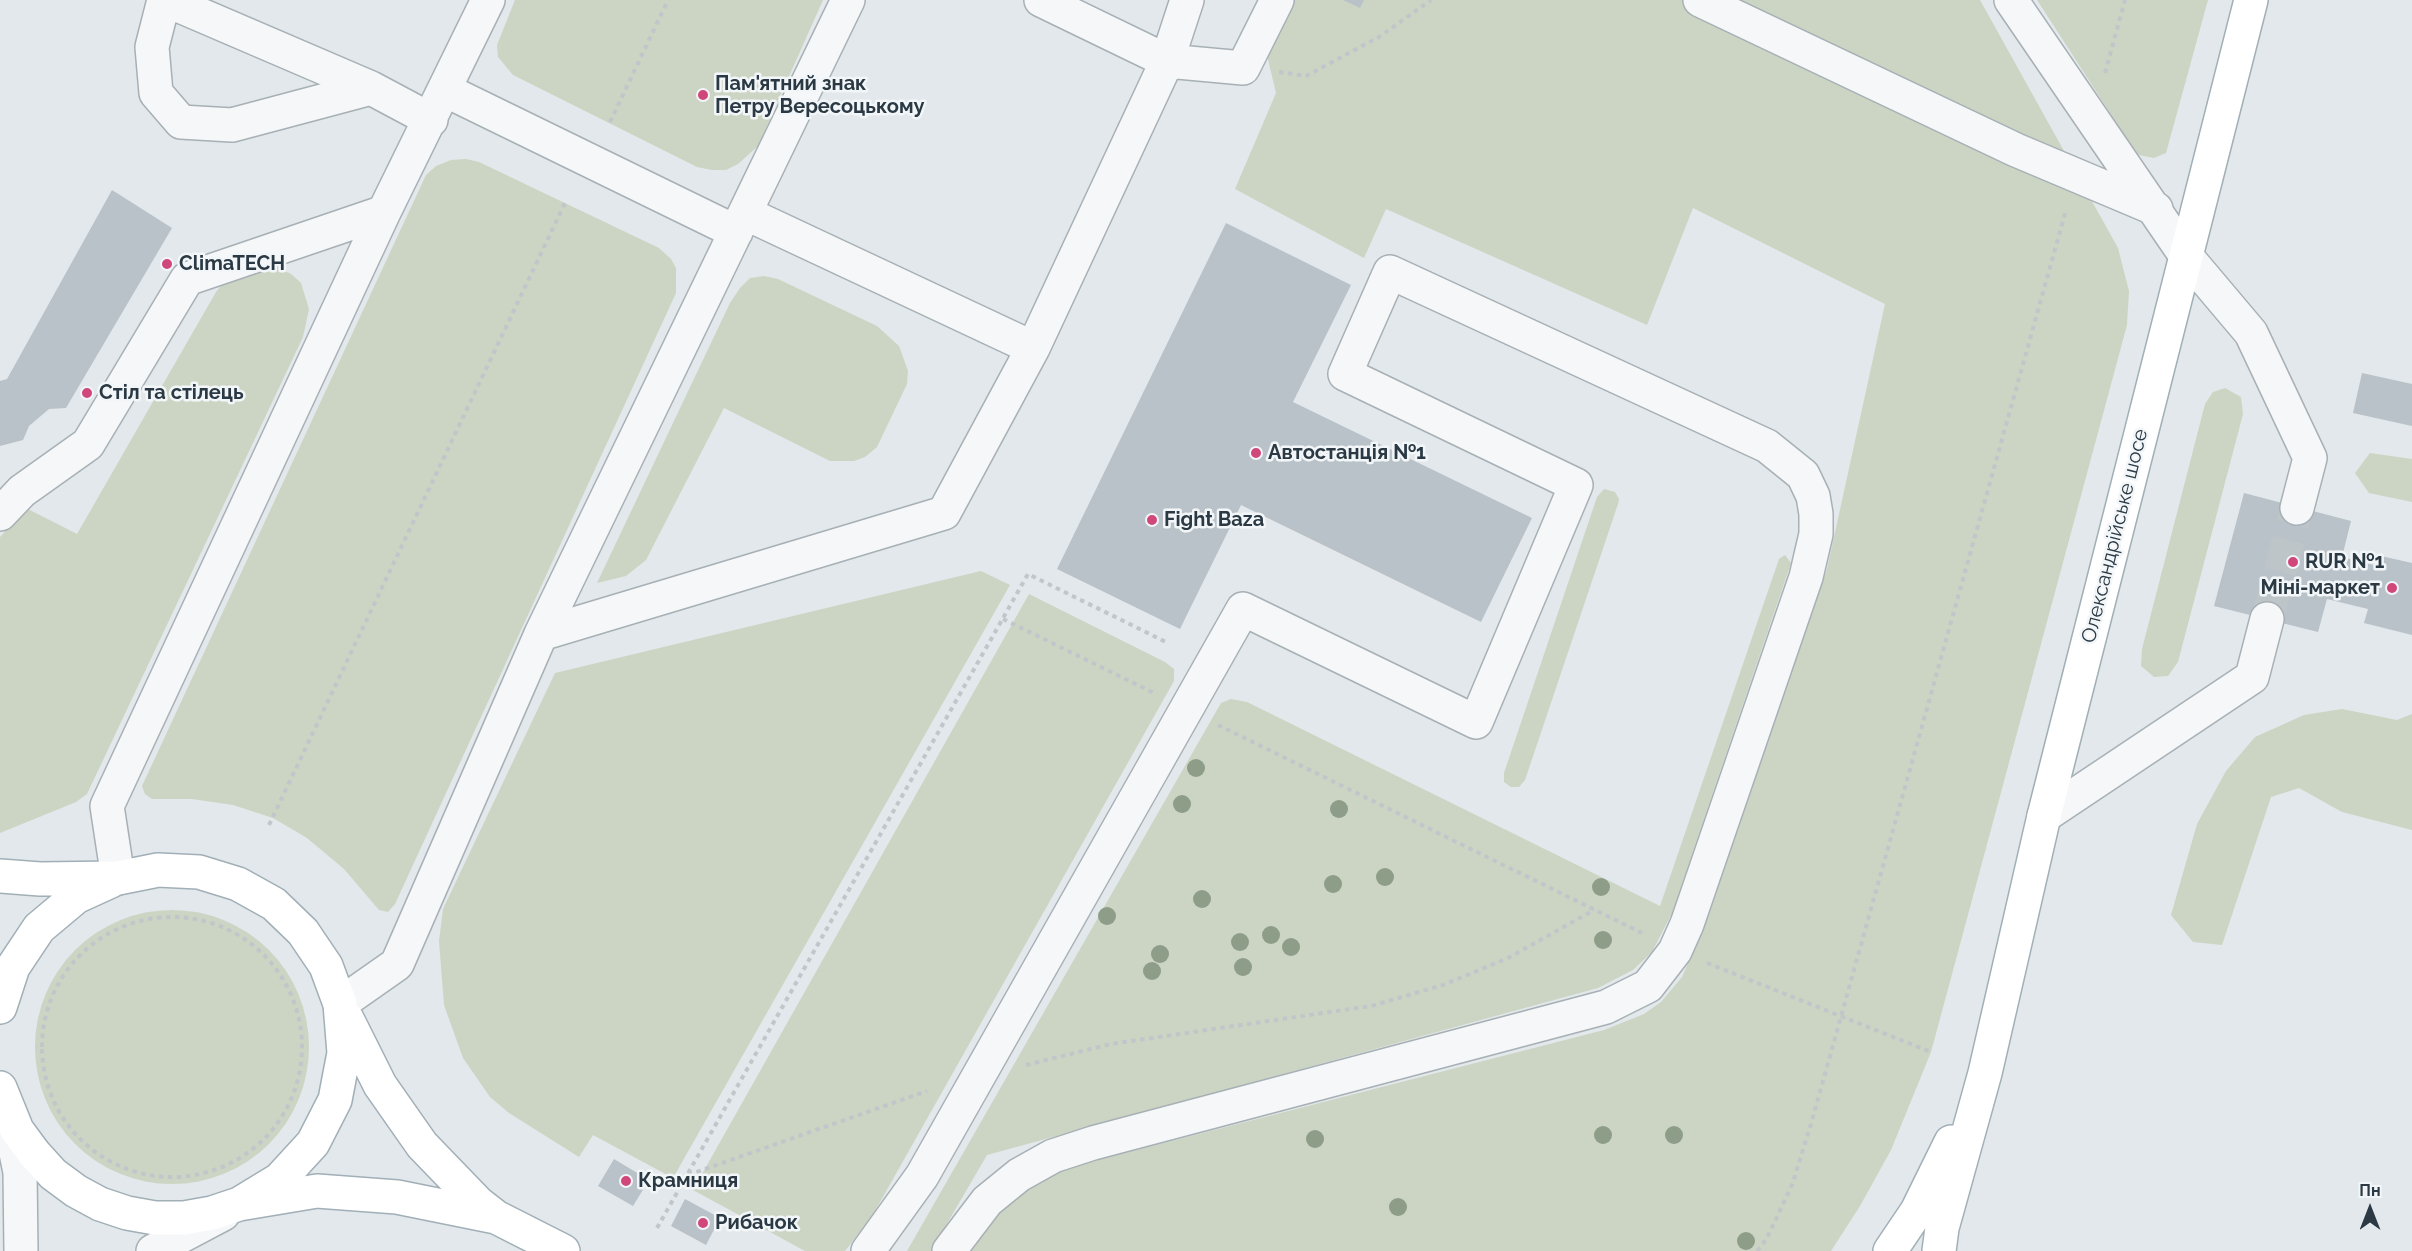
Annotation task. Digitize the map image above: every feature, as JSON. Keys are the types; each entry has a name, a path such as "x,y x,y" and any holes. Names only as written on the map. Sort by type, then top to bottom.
{"main road":[{"name":"Олександрійське шосе","path":"1985,1073 2044,816 2251,0"},
{"path":"0,876 40,879 118,878 159,870 199,872 238,884 274,904 303,932 326,966 340,1004 380,1085 422,1145 478,1203 496,1217 563,1251"},
{"path":"0,1007 13,967 39,928 75,897 118,878"},
{"path":"238,1204 280,1179 313,1143 335,1100 344,1053 340,1004"},
{"path":"1890,1251 1917,1211 1985,1073"},
{"path":"1939,1251 1942,1228 1985,1073"},
{"path":"2,1090 17,1130 40,1160 75,1191 100,1204 155,1218 184,1218 212,1213 238,1204 317,1191 398,1197 496,1217"}],"street":[{"path":"371,88 231,125 181,122 156,93 152,47 165,0 371,88 431,120"},
{"path":"118,878 107,806 384,212 488,0"},
{"path":"340,1004 398,964 541,634 848,0"},
{"path":"1041,0 1167,61 1243,68 1277,0"},
{"path":"541,634 944,513 1033,348 1167,61 1187,0"},
{"path":"1700,0 2005,145 2156,209"},
{"path":"2011,0 2186,256 2251,333 2310,458 2297,507"},
{"path":"445,90 740,222 1033,348"},
{"path":"0,514 22,491 88,444 187,279 384,212"},
{"path":"868,1251 922,1176 1243,609 1476,722 1576,485 1345,374 1390,272 1767,446 1803,475 1813,496 1816,514 1816,534 1806,578 1687,924 1675,951 1648,986 1606,1007 1093,1143 1053,1156 1019,1175 987,1202 949,1251"},
{"path":"2044,816 2252,677 2267,619"},
{"path":"2,1090 20,1172 14,1236"},
{"path":"153,1251 238,1204"}],"path":[{"path":"610,122 668,0"},
{"path":"1243,68 1306,76 1379,37 1431,0"},
{"path":"2092,117 2125,0"},
{"path":"1757,1251 1766,1240 1792,1185 2076,175"},
{"path":"269,825 565,203"},
{"path":"657,1228 1028,574 1166,642"},
{"path":"1003,619 1165,699"},
{"path":"1210,720 1650,937"},
{"path":"1022,1066 1111,1044 1371,1006 1443,985 1508,958 1594,910"},
{"path":"164,918 209,923 249,943 280,976 298,1017 302,1040 296,1085 282,1115 261,1142 243,1156 223,1166 179,1176 134,1172 113,1163 85,1144 63,1118 52,1098 42,1055 42,1032 51,999 67,970 82,953 120,928 164,918"},
{"path":"1702,962 1840,1014 1931,1052"},
{"path":"687,1174 933,1089"}],"green space":[{"path":"515,0 823,0 758,146 738,164 726,170 712,170 697,167 513,75 498,57 497,45"},
{"path":"1263,0 1980,0 2118,248 2129,291 2127,325 1931,1052 1891,1150 1860,1206 1831,1251 965,1251 983,1225 1014,1198 1049,1175 1070,1167 1604,1030 1644,1014 1661,1002 1682,977 1709,915 1827,569 1885,304 1693,208 1647,325 1386,209 1364,258 1235,189 1276,93 1257,13"},
{"path":"2037,0 2208,0 2166,153 2154,158 2139,155 2134,150"},
{"path":"466,159 479,162 659,248 671,259 676,268 676,293 395,904 388,912 379,910 344,869 307,838 273,818 233,805 192,799 152,799 145,794 142,786 426,175 436,166 451,160"},
{"path":"260,265 277,267 291,274 301,283 309,309 303,337 87,794 76,802 0,833 0,537 26,508 77,534 216,292 225,281"},
{"path":"764,276 778,279 877,326 899,346 908,371 907,384 877,447 865,457 854,461 830,461 724,408 646,560 626,576 597,583 730,303 750,278"},
{"path":"2225,388 2241,397 2243,414 2178,662 2168,676 2154,677 2141,666 2142,649 2205,404 2213,392"},
{"path":"2370,453 2412,459 2412,502 2369,493 2355,473"},
{"path":"1604,489 1615,492 1619,499 1618,504 1525,780 1519,787 1511,787 1504,782 1504,773 1597,497"},
{"path":"1785,555 1791,563 1672,913 1652,952 1633,970 1598,988 987,1155 931,1251 907,1251 1221,703 1231,699 1247,702 1660,906 1779,559"},
{"path":"981,571 1010,585 673,1178 593,1135 579,1157 509,1113 490,1097 463,1058 444,1005 439,941 443,909 555,673"},
{"path":"1029,594 1165,662 1174,669 1174,681 871,1218 845,1251 805,1251 693,1190"},
{"path":"2342,709 2397,720 2412,714 2412,830 2342,812 2299,788 2271,797 2222,945 2193,942 2171,915 2197,824 2226,771 2255,737 2304,715"},
{"path":"159,910 185,910 225,920 248,933 269,950 286,971 299,994 307,1020 309,1047 307,1074 299,1100 286,1123 269,1144 237,1168 212,1179 185,1184 159,1184 132,1179 107,1168 85,1153 66,1134 51,1112 40,1087 35,1060 35,1034 40,1007 51,982 66,960 85,941 107,926 132,915"}],"building":[{"path":"1343,0 1364,0 1360,8"},
{"path":"112,190 172,228 66,408 49,409 29,426 23,440 0,446 0,381 7,379"},
{"name":"Автостанція №1","path":"1226,223 1351,285 1293,402 1532,518 1481,622 1241,505 1180,629 1057,569"},
{"path":"2362,373 2412,384 2412,426 2353,413"},
{"name":"RUR №1","path":"2244,493 2351,521 2342,557 2378,566 2381,556 2412,563 2412,635 2364,623 2368,609 2327,599 2318,632 2214,606"},
{"path":"614,1159 649,1180 633,1206 598,1186"},
{"path":"685,1199 720,1218 706,1245 671,1226"}],"tunnel":[{"path":"2267,619 2297,508"}],"place":[{"name":"Пам'ятний знак Петру Вересоцькому","path":"703,95"},
{"name":"ClimaTECH","path":"167,264"},
{"name":"Стіл та стілець","path":"87,393"},
{"name":"Автостанція №1","path":"1256,453"},
{"name":"Fight Baza","path":"1152,520"},
{"name":"RUR №1","path":"2293,562"},
{"name":"Міні-маркет","path":"2392,588"},
{"name":"Крамниця","path":"626,1181"},
{"name":"Рибачок","path":"703,1223"}]}
